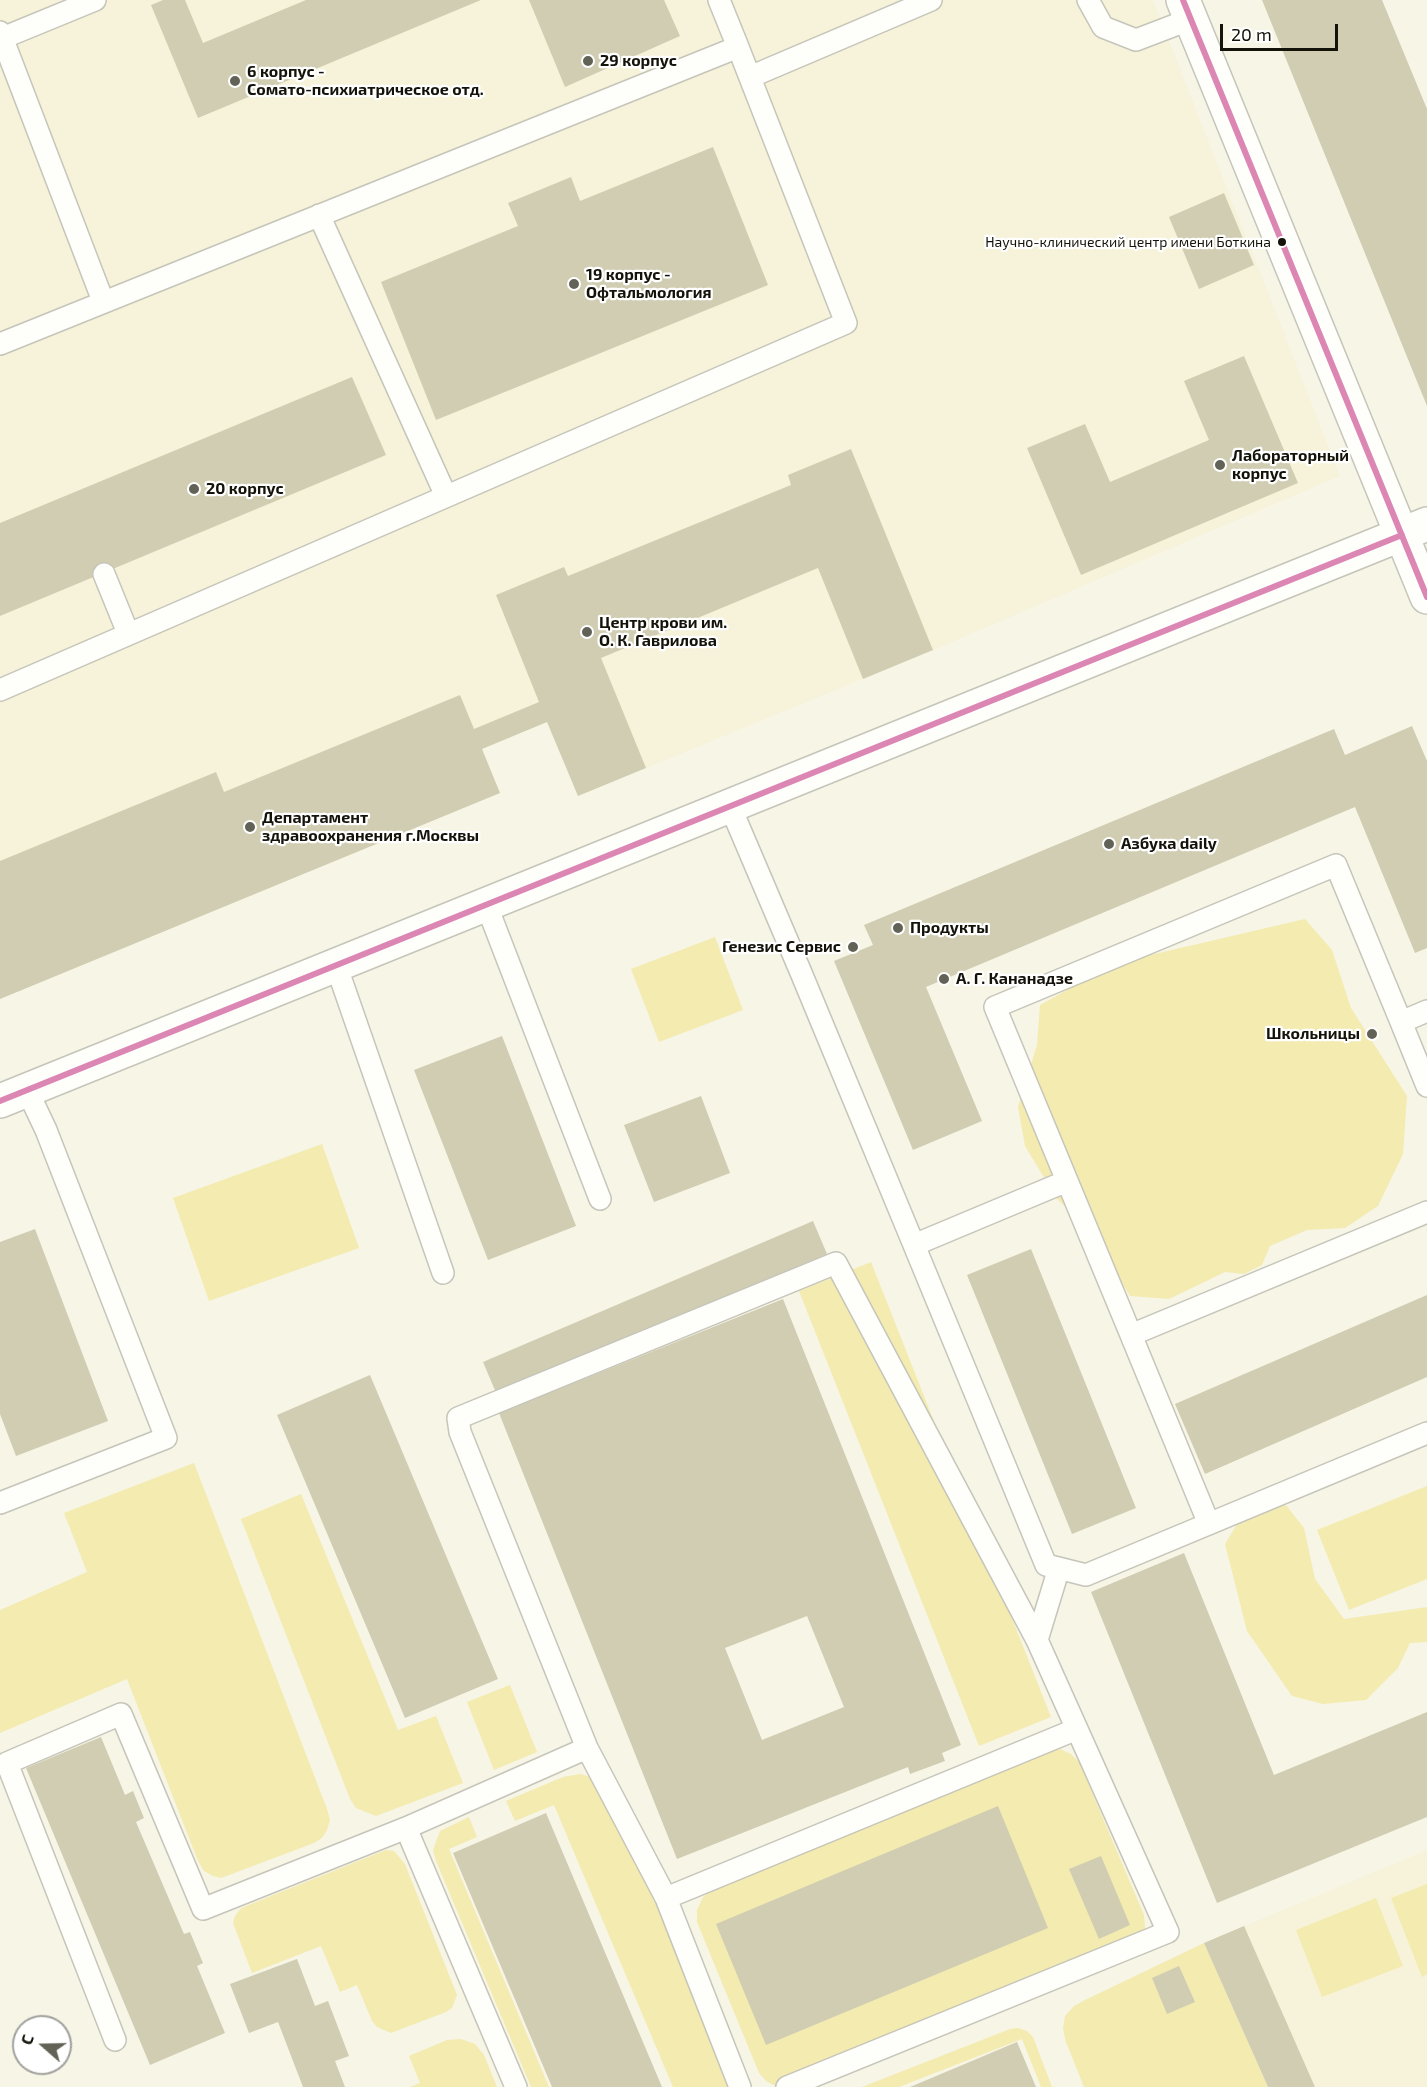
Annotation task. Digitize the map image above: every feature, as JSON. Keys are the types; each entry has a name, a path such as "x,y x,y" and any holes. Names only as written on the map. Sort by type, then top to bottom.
{"street":[{"path":"1187,10 1414,529 1427,597"},
{"path":"13,1095 1414,529"}],"lane":[{"path":"95,0 1,36 103,301"},
{"path":"0,690 846,323 719,0"},
{"path":"750,77 931,0"},
{"path":"1088,0 1103,27 1136,40 1187,10"},
{"path":"0,344 738,47"},
{"path":"319,215 446,496"},
{"path":"104,574 128,633"},
{"path":"730,806 1046,1565 1086,1575 1427,1433"},
{"path":"1209,1524 995,1007 1336,865 1427,1086"},
{"path":"486,904 600,1199"},
{"path":"336,965 443,1273"},
{"path":"1401,1022 1427,1011"},
{"path":"0,1503 166,1438 46,1130 13,1095"},
{"path":"914,1245 1067,1181"},
{"path":"1131,1335 1427,1212"},
{"path":"740,2087 666,1898 587,1748 460,1432 458,1418 836,1263 1037,1640 1168,1932 787,2087"},
{"path":"1037,1640 1059,1568"},
{"path":"115,2040 7,1763 121,1714 203,1909 406,1828 587,1748"},
{"path":"666,1898 1077,1728"},
{"path":"406,1828 516,2087"}],"shaded area":[{"path":"0,0 1153,0 1340,476 933,650 578,796 547,722 482,749 500,793 0,999"},
{"path":"1305,919 1332,950 1351,1008 1407,1096 1403,1154 1378,1206 1345,1228 1307,1230 1270,1246 1262,1265 1244,1274 1225,1272 1169,1299 1130,1296 1088,1228 1057,1199 1025,1146 1018,1107 1037,1045 1040,1005 1116,963"},
{"path":"715,937 743,1010 659,1042 631,969"},
{"path":"322,1144 359,1248 209,1301 173,1198"},
{"path":"871,1262 1051,1717 979,1746 799,1291"},
{"path":"194,1463 330,1820 322,1838 314,1843 221,1878 204,1871 198,1861 127,1679 0,1733 0,1610 87,1572 64,1513"},
{"path":"1427,1486 1427,1579 1349,1610 1317,1530"},
{"path":"301,1494 398,1730 436,1716 463,1783 376,1816 356,1808 350,1799 241,1519"},
{"path":"1286,1505 1304,1528 1315,1579 1344,1619 1427,1607 1427,1642 1410,1643 1398,1668 1366,1700 1323,1704 1292,1696 1247,1631 1225,1544 1245,1511"},
{"path":"510,1685 537,1752 494,1770 467,1702"},
{"path":"1060,1749 1071,1754 1079,1762 1144,1915 1145,1928 1140,1940 777,2087 766,2081 759,2073 697,1922 697,1910 703,1897 713,1889"},
{"path":"580,1774 595,1778 612,1800 732,2087 673,2087 554,1805 515,1821 506,1801 563,1777"},
{"path":"469,1817 477,1837 449,1849 549,2087 531,2087 436,1861 433,1850 440,1831"},
{"path":"386,1850 394,1851 405,1864 457,1995 452,2008 446,2012 391,2033 377,2027 372,2021 357,1985 340,1992 321,1946 252,1973 233,1923 240,1909 246,1906"},
{"path":"1427,1850 1427,2087 1268,2087 1204,1943"},
{"path":"1427,1884 1427,1974 1422,1977 1391,1898"},
{"path":"1376,1898 1403,1966 1322,1997 1296,1930"},
{"path":"1204,1943 1268,2087 1084,2087 1066,2042 1063,2029 1065,2016 1074,2006 1085,2000"},
{"path":"1018,2028 1027,2031 1033,2037 1052,2087 1041,2087 1022,2039 899,2087 862,2087 1010,2029"},
{"path":"461,2039 475,2044 484,2055 497,2087 410,2087 420,2083 409,2056 447,2040"}],"building":[{"name":"6 корпус - Сомато-психиатрическое отд.","path":"163,0 185,0 203,43 306,0 481,0 198,118 151,5"},
{"name":"29 корпус","path":"529,0 664,0 680,36 565,87"},
{"path":"1262,0 1382,0 1427,109 1427,406"},
{"name":"19 корпус - Офтальмология","path":"713,147 768,285 436,420 381,282 518,226 508,203 571,177 580,201"},
{"path":"1224,193 1254,265 1199,289 1169,217"},
{"name":"Лабораторный корпус","path":"1244,356 1298,483 1081,575 1027,448 1085,424 1110,482 1209,440 1184,381"},
{"name":"20 корпус","path":"352,377 386,455 0,616 0,523"},
{"path":"851,449 933,650 863,679 818,568 601,658 646,768 578,796 547,722 482,749 500,793 0,999 0,861 216,772 224,792 460,695 474,729 539,702 496,595 564,567 568,576 791,485 788,475"},
{"path":"1412,726 1427,761 1427,948 1415,953 1355,807 926,987 982,1121 913,1150 834,961 873,945 864,925 1334,729 1345,755"},
{"path":"502,1036 576,1226 488,1260 414,1070"},
{"path":"701,1096 730,1173 654,1202 624,1125"},
{"path":"813,1221 827,1254 497,1395 483,1362"},
{"path":"35,1229 108,1421 16,1456 0,1414 0,1242"},
{"path":"1031,1249 1136,1508 1072,1534 967,1275"},
{"path":"1427,1295 1427,1377 1205,1474 1175,1404"},
{"path":"783,1299 961,1745 942,1753 945,1761 910,1774 908,1767 677,1859 499,1413","holes":["807,1616 844,1707 762,1740 725,1648"]},
{"path":"370,1375 498,1679 405,1718 277,1415"},
{"path":"1184,1553 1274,1775 1427,1712 1427,1817 1217,1903 1091,1592"},
{"path":"101,1737 125,1795 133,1791 144,1818 136,1822 184,1934 190,1932 203,1963 197,1966 225,2033 150,2065 26,1768"},
{"path":"998,1806 1048,1928 766,2045 716,1924"},
{"path":"546,1813 662,2087 552,2087 453,1853"},
{"path":"1101,1856 1130,1925 1099,1939 1069,1869"},
{"path":"1244,1926 1315,2087 1268,2087 1204,1943"},
{"path":"297,1959 315,2006 328,2001 349,2056 335,2061 345,2087 303,2087 278,2022 249,2033 230,1984"},
{"path":"1179,1966 1195,2002 1167,2014 1152,1978"},
{"path":"1017,2042 1036,2087 910,2087"}],"transit line":[{"path":"1183,0 1427,597"},
{"path":"0,1101 1402,535"}],"place":[{"name":"29 корпус","path":"588,61"},
{"name":"6 корпус - Сомато-психиатрическое отд.","path":"235,81"},
{"name":"Научно-клинический центр имени Боткина","path":"1282,242"},
{"name":"19 корпус - Офтальмология","path":"574,284"},
{"name":"Лабораторный корпус","path":"1220,465"},
{"name":"20 корпус","path":"194,489"},
{"name":"Центр крови им. О. К. Гаврилова","path":"587,632"},
{"name":"Департамент здравоохранения г.Москвы","path":"250,827"},
{"name":"Азбука daily","path":"1109,844"},
{"name":"Продукты","path":"898,928"},
{"name":"Генезис Сервис","path":"853,947"},
{"name":"А. Г. Кананадзе","path":"944,979"},
{"name":"Школьницы","path":"1372,1034"}]}
